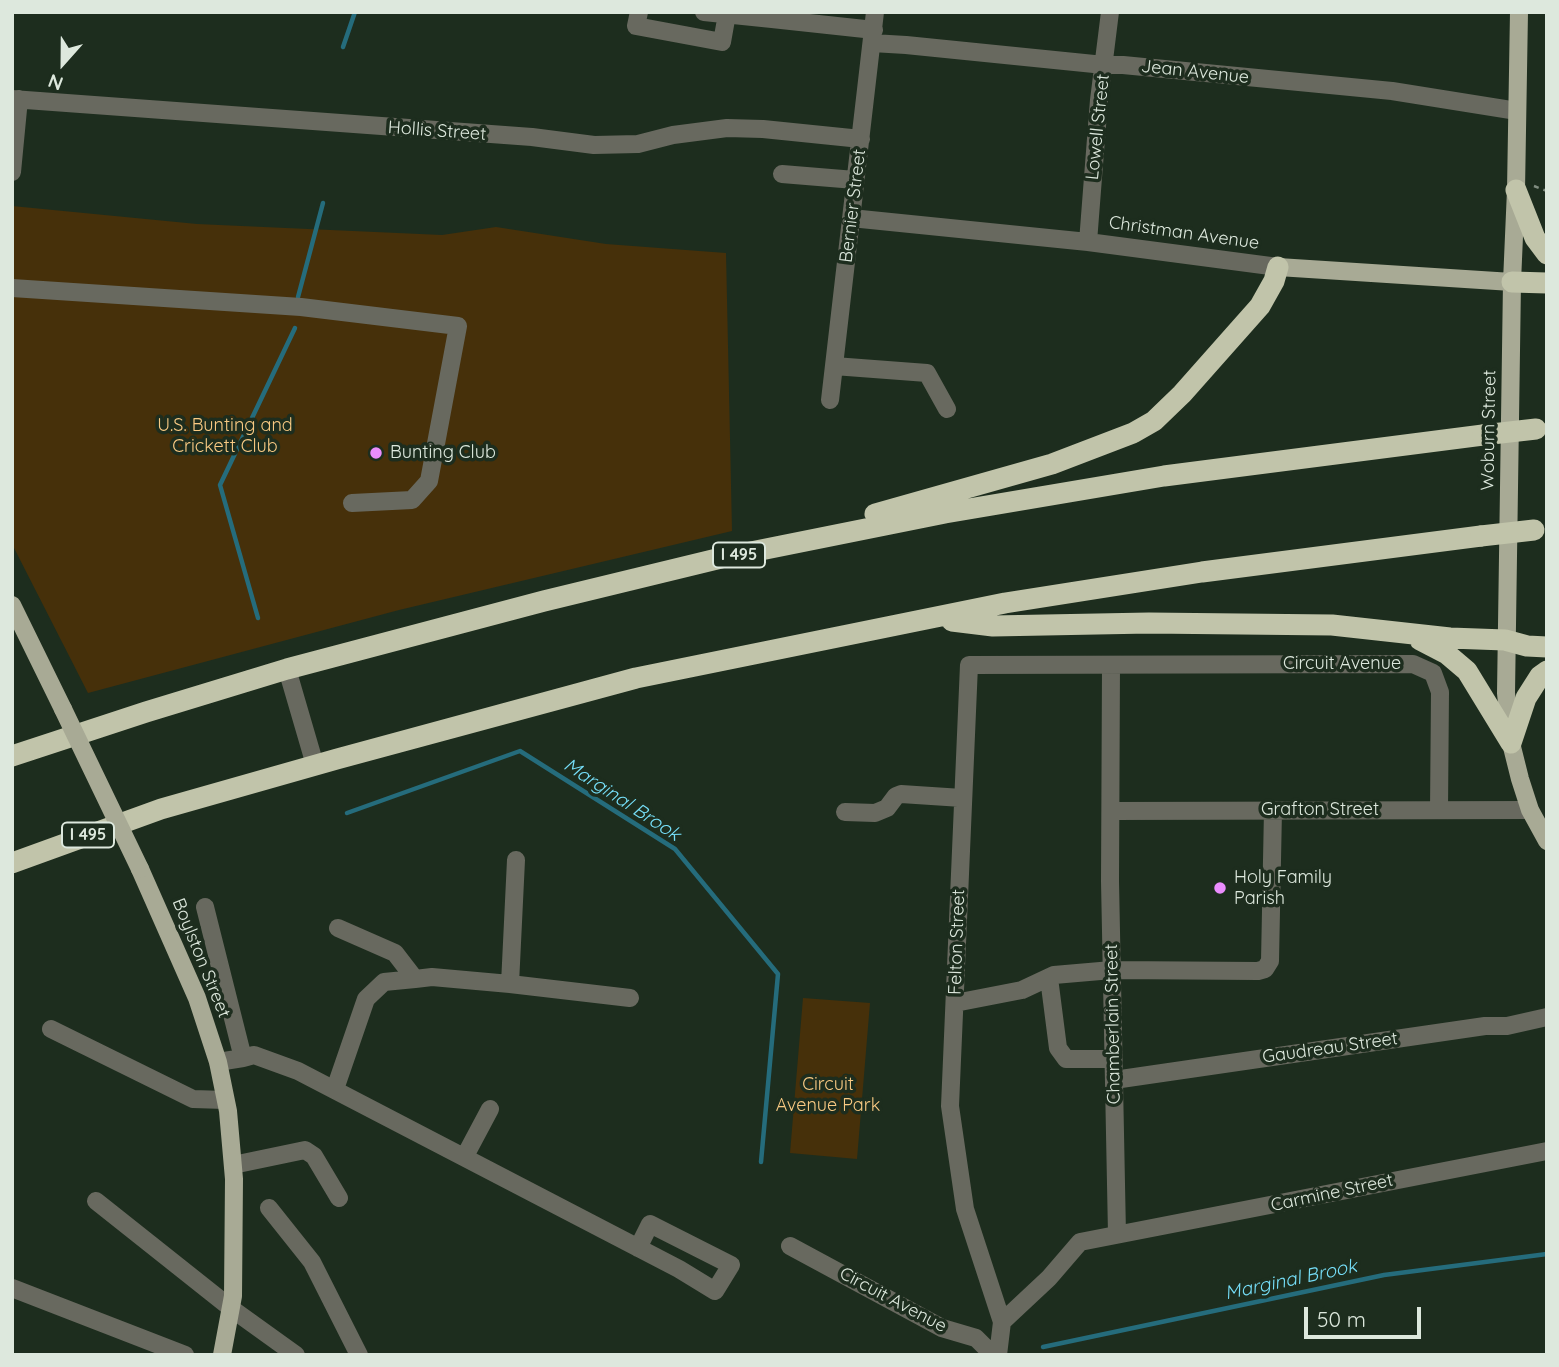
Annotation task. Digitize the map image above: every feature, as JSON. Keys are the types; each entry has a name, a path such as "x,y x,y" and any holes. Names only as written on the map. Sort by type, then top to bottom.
{"highway":[{"path":"1516,190 1535,238 1547,254"},
{"path":"722,558 1052,464 1133,433 1167,410 1223,348 1268,294 1278,267"},
{"path":"1512,282 1547,283"},
{"name":"I 495","path":"12,756 287,669 544,601 722,558 945,513 1151,478 1541,429"},
{"name":"I 495","path":"12,863 161,809 636,678 1005,603 1202,572 1540,530"},
{"path":"936,619 993,626 1280,623 1332,625 1450,638 1505,640 1527,646 1547,647"},
{"path":"1390,631 1424,641 1468,670 1511,743"},
{"path":"1511,743 1526,698 1540,676 1547,671"}],"main road":[{"name":"Woburn Street","path":"1519,12 1506,693 1511,743 1530,810 1547,840"},
{"name":"Christman Avenue","path":"1278,267 1512,282"},
{"name":"Boylston Street","path":"12,606 18,633 63,709 140,869 197,998 218,1062 233,1165 232,1309 222,1355"}],"street":[{"path":"639,12 636,26 722,42 727,15"},
{"name":"Jean Avenue","path":"704,12 772,16 874,29 906,45 1392,92 1517,111"},
{"name":"Lowell Street","path":"1088,242 1099,100 1110,12"},
{"name":"Bernier Street","path":"830,400 874,29"},
{"path":"12,172 16,99"},
{"name":"Hollis Street","path":"16,99 531,137 594,145 638,144 673,135 727,128 861,139"},
{"path":"782,174 855,180"},
{"name":"Christman Avenue","path":"851,218 1088,242 1278,267"},
{"path":"12,288 301,307 458,326 429,481 412,500 352,503"},
{"path":"834,366 927,373 947,409"},
{"name":"Circuit Avenue","path":"1111,665 1413,664 1433,673 1440,692 1439,810"},
{"name":"Felton Street","path":"996,1355 1002,1322 965,1209 950,1106 969,665 1111,665"},
{"name":"Chamberlain Street","path":"1111,665 1112,970 1117,1234"},
{"path":"287,669 315,765"},
{"path":"845,812 875,813 887,808 896,796 901,794 962,798"},
{"name":"Grafton Street","path":"1111,810 1530,810"},
{"path":"956,1003 1022,990 1049,978 1112,970 1265,969 1270,961 1273,810"},
{"path":"510,984 516,860"},
{"path":"205,907 243,1058"},
{"path":"338,928 395,953 415,979"},
{"path":"335,1090 366,999 384,982 432,977 630,998"},
{"path":"1049,978 1058,1048 1066,1059 1113,1059"},
{"name":"Gaudreau Street","path":"1114,1080 1472,1028 1507,1026 1547,1017"},
{"path":"51,1028 193,1099 225,1100"},
{"path":"218,1062 254,1055 298,1071 465,1156 638,1248 679,1269 715,1291 731,1265 650,1224 638,1248"},
{"path":"465,1156 490,1109"},
{"path":"233,1165 306,1150 314,1156 339,1198"},
{"name":"Carmine Street","path":"1117,1234 1191,1222 1547,1151"},
{"path":"96,1201 232,1309 296,1355"},
{"path":"269,1208 312,1262 359,1355"},
{"path":"1002,1322 1049,1278 1080,1242 1117,1234"},
{"name":"Circuit Avenue","path":"790,1246 942,1328 976,1338 996,1355"},
{"path":"12,1288 185,1355"}],"green space":[{"name":"U.S. Bunting and Crickett Club","path":"12,206 197,224 442,235 496,227 606,244 726,253 732,531 399,610 88,693 12,544"},
{"name":"Circuit Avenue Park","path":"803,998 870,1003 857,1159 790,1153"}],"waterway":[{"name":"Marginal Brook","path":"343,47 355,12"},
{"name":"Marginal Brook","path":"298,297 323,203"},
{"name":"Marginal Brook","path":"258,618 220,485 295,328"},
{"name":"Marginal Brook","path":"347,813 520,751 675,849 778,974 761,1162"},
{"name":"Marginal Brook","path":"1043,1347 1384,1275 1547,1254"}],"place":[{"name":"Bunting Club","path":"376,453"},
{"name":"Holy Family Parish","path":"1220,888"}]}
